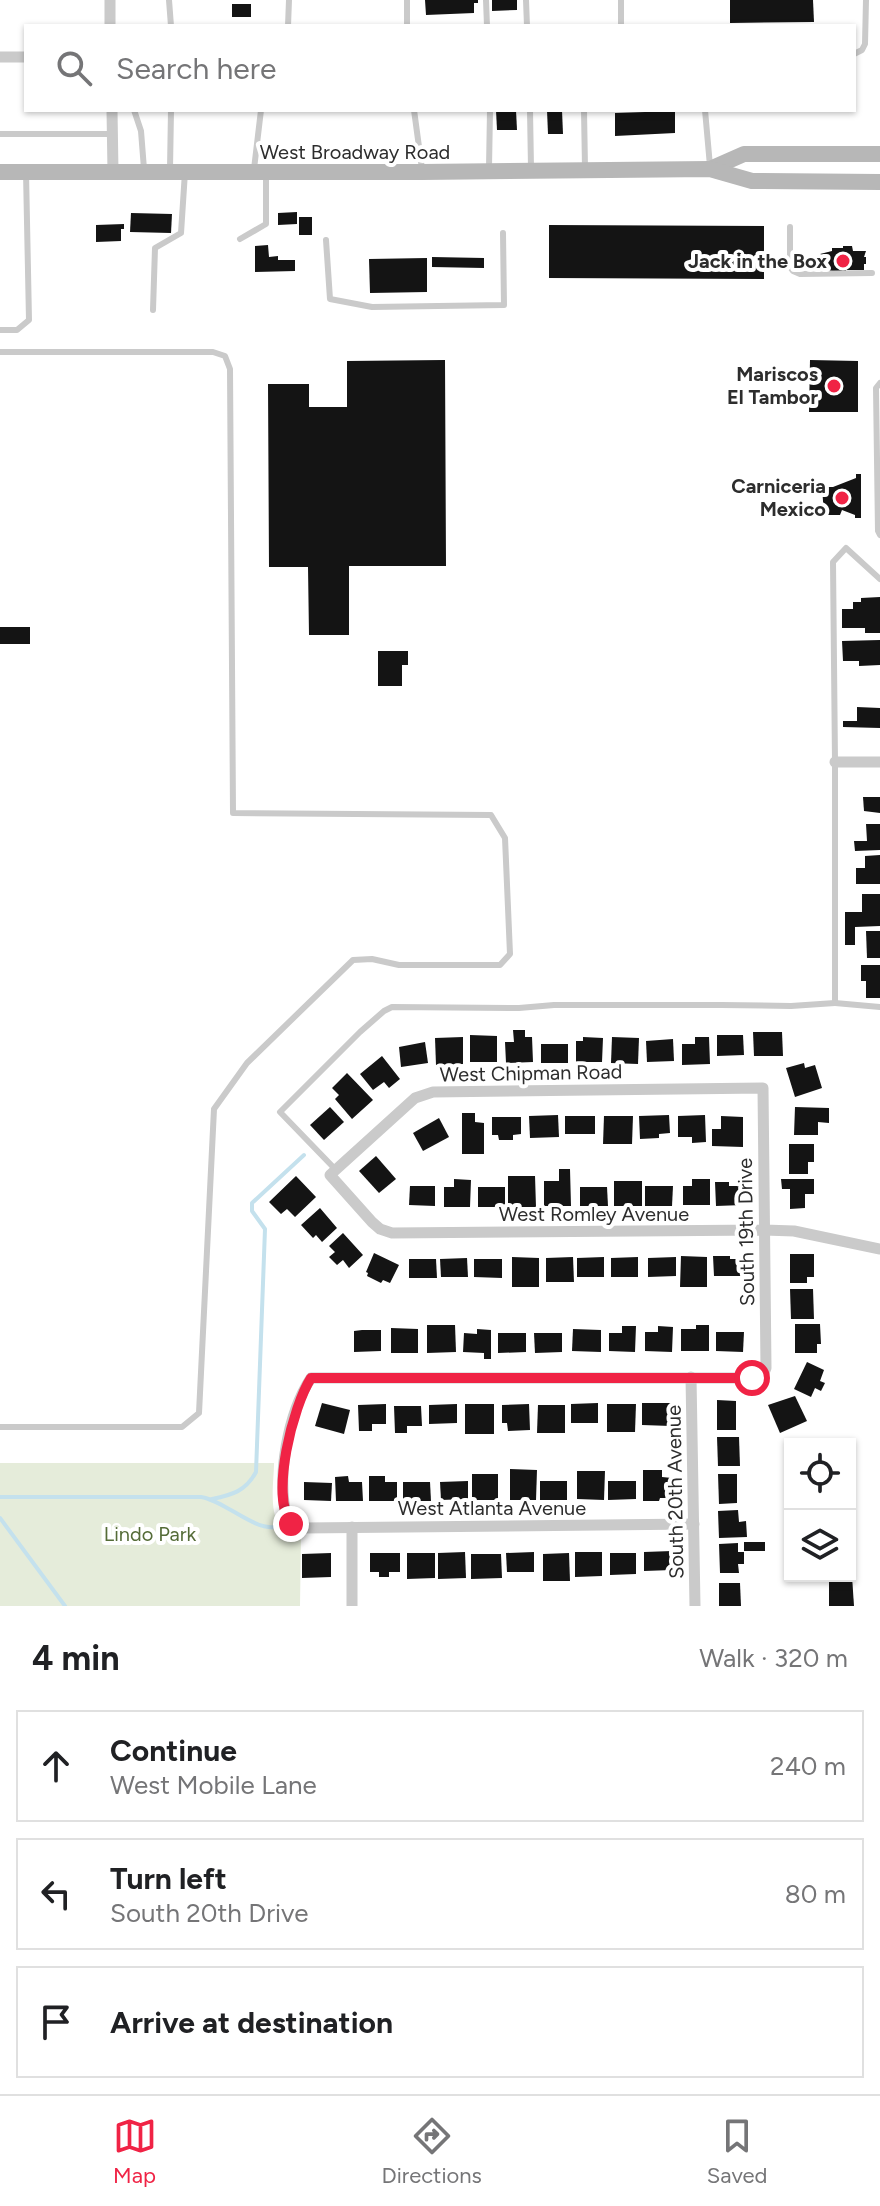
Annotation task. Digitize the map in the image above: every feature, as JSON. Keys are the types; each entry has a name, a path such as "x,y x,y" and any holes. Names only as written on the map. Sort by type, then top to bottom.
{"main road":[{"name":"West Broadway Road","path":"710,169 744,154 880,154"},
{"name":"West Broadway Road","path":"0,172 710,169 752,181 880,182"}],"street":[{"path":"110,0 110,24"},
{"path":"0,57 24,57"},
{"path":"112,112 113,172"},
{"path":"835,762 880,762"},
{"name":"West Chipman Road","path":"333,1173 415,1098 433,1092 763,1088"},
{"name":"South 19th Drive","path":"691,1377 752,1378 763,1375 766,1368 763,1088"},
{"name":"West Romley Avenue","path":"333,1173 372,1222 392,1233 764,1230 794,1231 880,1249"},
{"name":"West Atlanta Avenue","path":"691,1377 311,1378 304,1388 283,1459 285,1512 291,1524 303,1528 694,1524"},
{"name":"South 20th Avenue","path":"691,1377 695,1606"},
{"path":"352,1527 352,1606"}],"lane":[{"path":"169,0 171,24"},
{"path":"288,24 289,0"},
{"path":"407,0 407,24"},
{"path":"486,0 487,24"},
{"path":"526,0 527,24"},
{"path":"621,0 621,24"},
{"path":"856,53 865,44 866,0"},
{"path":"135,112 141,131 144,172"},
{"path":"153,310 155,248 181,233 171,112"},
{"path":"240,239 266,224 260,172 261,112"},
{"path":"414,112 422,172"},
{"path":"489,172 490,112"},
{"path":"530,112 531,172"},
{"path":"584,112 585,171"},
{"path":"705,112 710,169"},
{"path":"0,134 113,134"},
{"path":"0,330 17,330 29,320 26,172"},
{"path":"790,227 790,267 793,271 800,274 872,273"},
{"path":"326,240 330,299 372,307 489,306 504,305 503,233"},
{"path":"0,352 213,352 225,356 230,369 233,813 491,815 505,838 510,954 500,965 399,965 372,959 353,960 247,1063 214,1109 199,1413 182,1427 0,1427"},
{"path":"880,383 876,388 880,535"},
{"path":"835,1003 833,562 846,548 880,579"},
{"path":"333,1173 280,1112 360,1032 392,1007 791,1006 835,1003 880,1007"}],"green space":[{"name":"Lindo Park","path":"0,1463 274,1463 275,1515 282,1529 301,1536 300,1606 0,1606"}],"building":[{"path":"425,0 478,0 478,3 474,3 474,13 426,15"},
{"path":"492,0 517,0 517,10 492,11"},
{"path":"730,0 813,0 814,22 730,23"},
{"path":"232,4 251,4 251,17 232,17"},
{"path":"496,112 516,112 517,130 497,130"},
{"path":"547,112 562,112 563,134 548,134"},
{"path":"675,112 675,133 615,136 615,113"},
{"path":"297,212 297,224 278,225 278,213"},
{"path":"131,213 172,214 171,233 130,232"},
{"path":"299,217 312,217 312,235 299,235"},
{"path":"124,224 121,241 96,242 96,225"},
{"path":"549,225 764,226 764,279 549,278"},
{"path":"268,245 269,257 295,260 295,271 255,272 255,246"},
{"name":"Jack in the Box","path":"852,246 853,251 866,251 864,270 820,270 820,254"},
{"path":"432,257 484,258 484,268 432,267"},
{"path":"427,258 427,292 370,293 369,259"},
{"path":"445,360 446,566 349,566 349,635 309,635 308,567 269,567 268,384 309,384 309,407 347,407 347,361"},
{"name":"Mariscos El Tambor","path":"810,360 858,361 858,412 809,412"},
{"name":"Carniceria Mexico","path":"856,474 861,474 861,518 842,510 840,515 824,515 822,487 833,487 856,478"},
{"path":"880,597 880,633 865,633 865,628 842,628 842,609 853,609 853,602 861,602 861,598"},
{"path":"0,627 30,627 30,644 0,644"},
{"path":"880,640 880,665 859,666 859,661 843,661 842,641"},
{"path":"378,651 408,651 408,665 402,665 402,686 378,686"},
{"path":"857,707 880,708 880,728 843,727 843,721 857,721"},
{"path":"863,797 880,797 880,813 864,811"},
{"path":"866,824 880,824 880,850 855,851 854,841 867,841"},
{"path":"880,855 880,884 856,884 856,868 865,868 865,856"},
{"path":"862,894 880,894 880,926 855,927 855,945 845,945 845,912 862,912"},
{"path":"866,931 880,931 880,958 867,958"},
{"path":"861,965 880,965 880,998 866,998 866,981 861,981"},
{"path":"513,1030 525,1030 525,1037 532,1037 533,1062 506,1063 505,1042 514,1042"},
{"path":"753,1032 782,1032 783,1056 754,1056"},
{"path":"470,1035 497,1036 497,1062 470,1062"},
{"path":"717,1035 743,1035 744,1055 717,1056"},
{"path":"463,1037 463,1064 436,1065 435,1038"},
{"path":"583,1037 603,1038 602,1062 576,1062 576,1041 583,1041"},
{"path":"612,1037 639,1038 638,1064 611,1063"},
{"path":"695,1037 709,1037 710,1064 682,1065 682,1044 695,1044"},
{"path":"673,1039 674,1061 647,1062 646,1041"},
{"path":"425,1042 428,1063 401,1067 399,1047"},
{"path":"541,1044 568,1044 568,1063 541,1063"},
{"path":"382,1056 400,1079 389,1088 384,1082 373,1090 360,1074"},
{"path":"804,1063 805,1068 815,1065 822,1088 795,1097 786,1068"},
{"path":"347,1073 373,1100 352,1119 335,1099 339,1095 332,1088"},
{"path":"330,1107 344,1122 324,1140 310,1125"},
{"path":"795,1107 829,1108 829,1123 818,1122 818,1135 794,1135"},
{"path":"462,1113 475,1113 475,1122 484,1123 484,1154 462,1154"},
{"path":"558,1115 559,1137 530,1138 529,1116"},
{"path":"669,1115 670,1133 659,1134 659,1138 640,1139 639,1116"},
{"path":"705,1115 706,1142 692,1143 692,1137 678,1137 678,1116"},
{"path":"565,1116 595,1116 595,1134 565,1134"},
{"path":"604,1116 633,1116 632,1144 603,1144"},
{"path":"721,1116 743,1117 743,1147 712,1146 712,1129 721,1129"},
{"path":"492,1117 521,1117 521,1134 513,1135 513,1140 499,1140 498,1135 492,1135"},
{"path":"439,1118 449,1137 423,1151 413,1133"},
{"path":"789,1144 814,1144 814,1162 808,1162 808,1174 789,1174"},
{"path":"376,1156 396,1179 379,1193 359,1171"},
{"path":"559,1169 570,1169 571,1206 544,1206 544,1181 559,1181"},
{"path":"296,1176 316,1197 295,1217 287,1209 281,1214 269,1202"},
{"path":"508,1176 535,1176 536,1207 508,1207"},
{"path":"454,1179 471,1180 470,1207 444,1207 444,1187 454,1187"},
{"path":"692,1179 710,1179 710,1205 683,1205 683,1186 692,1186"},
{"path":"781,1179 814,1179 814,1194 805,1194 805,1208 790,1209 790,1189 782,1189"},
{"path":"614,1181 642,1181 642,1206 614,1206"},
{"path":"715,1182 743,1186 743,1205 716,1206"},
{"path":"410,1186 435,1186 435,1206 409,1205"},
{"path":"645,1186 673,1186 672,1206 645,1206"},
{"path":"478,1187 505,1187 505,1207 478,1207"},
{"path":"580,1187 607,1187 608,1206 580,1206"},
{"path":"320,1208 337,1228 322,1242 316,1235 313,1238 301,1225"},
{"path":"343,1233 363,1255 349,1268 343,1260 337,1265 329,1257 335,1252 329,1246"},
{"path":"374,1253 399,1265 390,1283 383,1280 381,1283 367,1276"},
{"path":"790,1254 814,1254 814,1277 807,1277 807,1283 790,1283"},
{"path":"681,1256 707,1257 707,1287 680,1287"},
{"path":"713,1256 743,1259 744,1276 714,1276"},
{"path":"512,1257 539,1258 539,1287 512,1287"},
{"path":"573,1257 574,1282 546,1282 546,1258"},
{"path":"604,1257 604,1277 577,1277 577,1258"},
{"path":"638,1257 638,1277 611,1277 611,1258"},
{"path":"676,1257 676,1276 648,1277 648,1258"},
{"path":"467,1258 468,1277 441,1277 440,1259"},
{"path":"409,1259 436,1259 437,1278 409,1278"},
{"path":"474,1259 502,1259 502,1278 474,1277"},
{"path":"790,1289 813,1289 814,1319 791,1319"},
{"path":"795,1324 820,1324 821,1344 817,1344 817,1353 795,1353"},
{"path":"427,1325 455,1325 456,1352 427,1353"},
{"path":"696,1325 709,1325 709,1351 681,1351 681,1329 696,1329"},
{"path":"622,1326 636,1326 635,1352 609,1351 609,1333 622,1333"},
{"path":"658,1326 673,1327 672,1352 645,1351 645,1332 658,1332"},
{"path":"391,1328 418,1329 418,1353 391,1353"},
{"path":"477,1329 491,1330 491,1359 484,1359 484,1353 463,1352 464,1333 477,1334"},
{"path":"573,1329 601,1330 601,1352 572,1351"},
{"path":"381,1330 381,1351 354,1352 354,1331"},
{"path":"716,1332 744,1332 743,1352 716,1351"},
{"path":"498,1333 526,1333 526,1352 498,1353"},
{"path":"534,1333 562,1333 562,1352 535,1353"},
{"path":"807,1362 824,1370 820,1381 825,1383 821,1391 815,1388 811,1397 794,1389"},
{"path":"795,1396 807,1421 780,1433 768,1405"},
{"path":"717,1400 736,1401 736,1430 717,1430"},
{"path":"322,1403 350,1410 344,1434 315,1426"},
{"path":"598,1403 598,1423 571,1423 571,1404"},
{"path":"642,1403 671,1403 671,1426 642,1425"},
{"path":"386,1404 386,1424 372,1424 372,1431 359,1431 358,1405"},
{"path":"457,1404 457,1423 429,1424 429,1405"},
{"path":"465,1404 494,1404 494,1434 465,1434"},
{"path":"529,1404 530,1430 508,1431 507,1423 502,1423 502,1405"},
{"path":"607,1404 636,1404 635,1432 607,1432"},
{"path":"538,1405 565,1405 565,1433 537,1433"},
{"path":"394,1406 421,1406 422,1426 407,1426 407,1433 395,1433"},
{"path":"717,1437 739,1437 740,1466 718,1466"},
{"path":"510,1469 537,1470 536,1500 510,1500"},
{"path":"643,1470 662,1470 662,1477 672,1478 672,1498 643,1501"},
{"path":"577,1471 605,1471 604,1500 577,1499"},
{"path":"472,1474 498,1474 498,1500 472,1500"},
{"path":"718,1474 737,1474 737,1503 719,1504"},
{"path":"348,1476 349,1482 362,1482 363,1501 336,1501 335,1477"},
{"path":"369,1476 385,1476 385,1482 397,1482 397,1501 369,1501"},
{"path":"468,1481 468,1499 441,1500 440,1482"},
{"path":"540,1481 567,1481 567,1500 540,1500"},
{"path":"608,1481 636,1481 636,1499 608,1500"},
{"path":"304,1482 332,1483 331,1501 304,1500"},
{"path":"403,1482 430,1482 431,1501 403,1501"},
{"path":"738,1510 739,1522 746,1521 747,1537 719,1538 718,1511"},
{"path":"744,1542 765,1542 765,1551 744,1551"},
{"path":"738,1543 738,1552 744,1552 744,1564 738,1564 739,1573 720,1573 719,1544"},
{"path":"672,1551 672,1570 644,1571 644,1552"},
{"path":"465,1552 466,1578 438,1579 438,1553"},
{"path":"534,1552 534,1572 507,1572 506,1553"},
{"path":"575,1552 602,1552 602,1576 575,1577"},
{"path":"331,1553 331,1577 302,1578 302,1554"},
{"path":"370,1553 400,1553 400,1572 389,1572 389,1577 379,1577 379,1572 370,1572"},
{"path":"407,1553 435,1553 435,1578 407,1579"},
{"path":"569,1553 570,1581 543,1581 543,1554"},
{"path":"610,1553 636,1553 636,1574 610,1575"},
{"path":"471,1554 501,1554 502,1578 471,1579"},
{"path":"829,1582 852,1582 854,1606 829,1606"},
{"path":"719,1583 740,1583 741,1606 719,1606"}],"waterway":[{"path":"212,1499 238,1491 248,1484 256,1472 265,1229 252,1211 252,1203 304,1155"},
{"path":"0,1497 201,1497 248,1520 275,1527"},
{"path":"0,1518 65,1606"}],"place":[{"name":"Jack in the Box","path":"843,261"},
{"name":"Mariscos El Tambor","path":"834,386"},
{"name":"Carniceria Mexico","path":"842,498"}],"route":[{"path":"291,1524 285,1512 283,1459 304,1388 311,1378 752,1378"}]}
